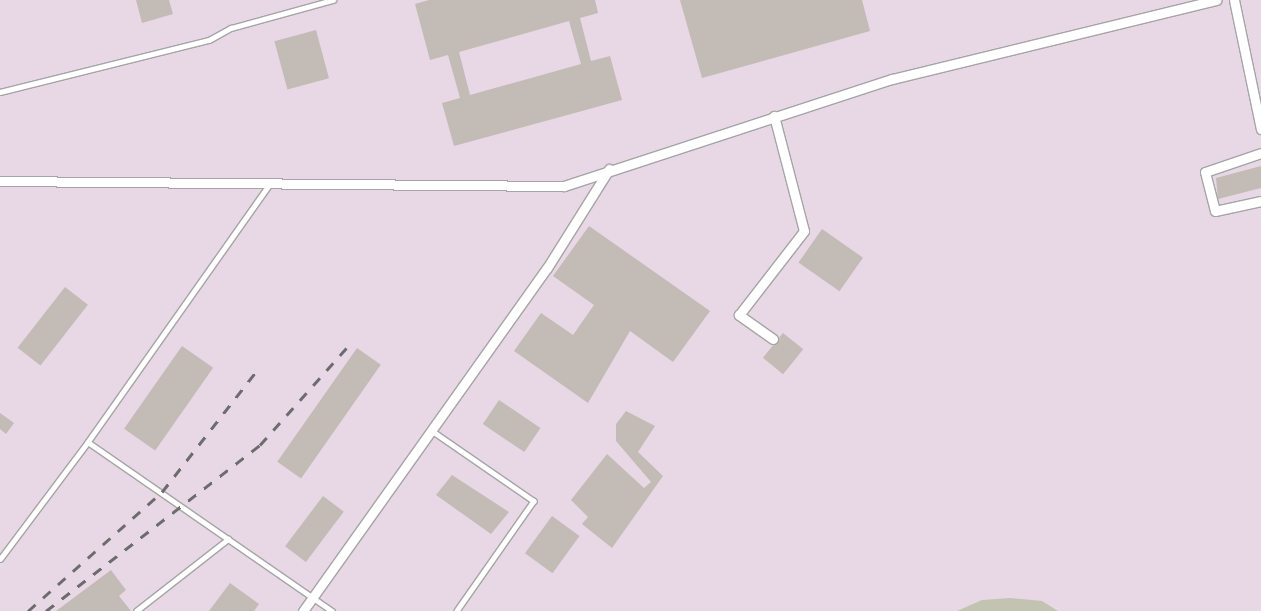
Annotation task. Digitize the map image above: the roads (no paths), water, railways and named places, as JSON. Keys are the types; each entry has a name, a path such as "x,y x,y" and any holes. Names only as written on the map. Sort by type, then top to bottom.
{"street":[{"path":"0,181 564,186 609,168 892,79 1217,0"},
{"path":"1234,0 1261,129"},
{"path":"773,338 740,315 804,231 774,116"},
{"path":"1261,153 1205,172 1215,211 1261,201"},
{"path":"303,611 547,268 609,168"}],"lane":[{"path":"0,92 209,40 231,28 333,0"},
{"path":"0,559 88,442 272,183"},
{"path":"432,430 534,501 457,611"},
{"path":"88,442 332,611"},
{"path":"136,611 228,539"}],"railway":[{"path":"46,611 260,445 351,343"},
{"path":"28,611 162,492 258,369"}]}
